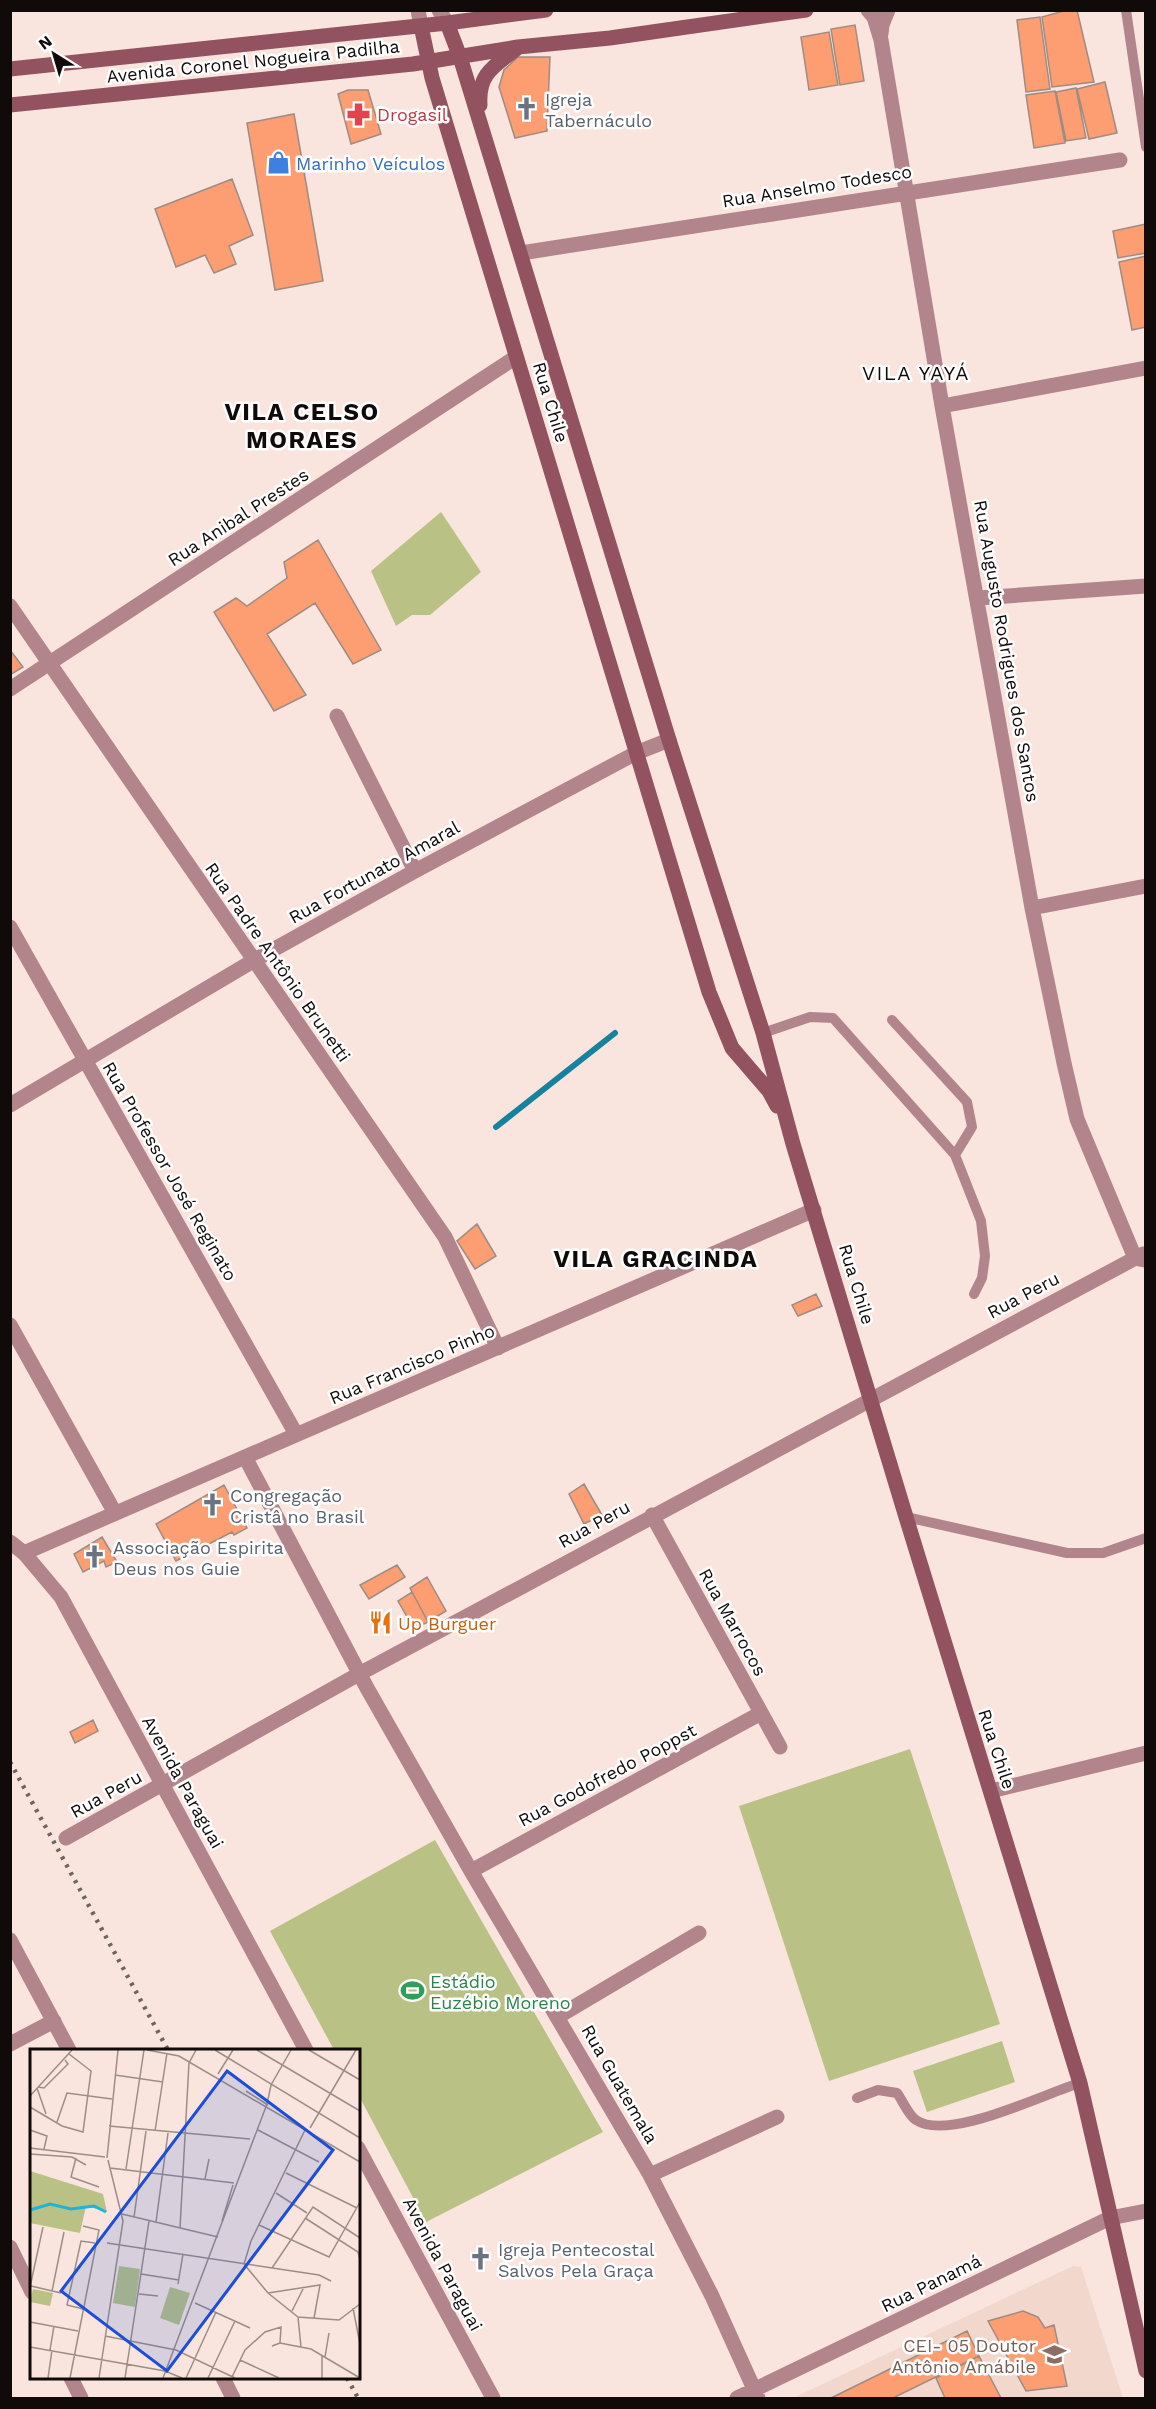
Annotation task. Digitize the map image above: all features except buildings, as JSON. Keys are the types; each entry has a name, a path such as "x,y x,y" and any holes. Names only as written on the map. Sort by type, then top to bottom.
{"main road":[{"name":"Avenida Coronel Nogueira Padilha","path":"10,69 421,26 443,17 546,10"},
{"name":"Avenida Coronel Nogueira Padilha","path":"10,105 428,63 518,47 610,38 806,10"},
{"path":"443,17 460,57"},
{"name":"Avenida Coronel Nogueira Padilha","path":"421,26 428,63"},
{"path":"483,133 479,87 492,68 518,47"},
{"name":"Rua Chile","path":"460,57 669,740 763,1034 793,1144 1080,2083 1146,2371"},
{"name":"Rua Chile","path":"428,63 709,992 732,1048 769,1091 793,1144"},
{"path":"732,1048 748,1054 756,1050 763,1040 763,1034"}],"street":[{"path":"418,10 421,26"},
{"name":"Rua Augusto Rodrigues dos Santos","path":"868,10 874,17 881,40 942,406 979,598 1032,908 1077,1119 1142,1257"},
{"name":"Rua Augusto Rodrigues dos Santos","path":"881,40 882,25 888,10"},
{"name":"Rua Anselmo Todesco","path":"521,253 1120,160"},
{"name":"Rua Anibal Prestes","path":"10,689 516,357"},
{"path":"942,406 1146,368"},
{"path":"979,598 1146,586"},
{"name":"Rua Padre Antônio Brunetti","path":"10,606 445,1237 498,1348"},
{"path":"337,716 415,870"},
{"path":"636,753 669,740"},
{"name":"Rua Fortunato Amaral","path":"10,1105 253,961 415,870 636,753"},
{"path":"1032,908 1146,886"},
{"name":"Rua Professor José Reginato","path":"10,927 296,1434"},
{"name":"Rua Francisco Pinho","path":"24,1553 814,1210"},
{"name":"Rua Peru","path":"66,1838 359,1674 652,1515 1142,1257"},
{"path":"10,1325 115,1513"},
{"name":"Rua Guatemala","path":"245,1457 359,1674 471,1871 559,2016 651,2175 712,2296 756,2395"},
{"name":"Rua Marrocos","path":"652,1515 780,1747"},
{"name":"Avenida Paraguai","path":"10,1542 24,1553 61,1598 305,2049"},
{"name":"Rua Godofredo Poppst","path":"471,1871 761,1713"},
{"path":"991,1791 1146,1753"},
{"path":"559,2016 699,1933"},
{"path":"10,1940 68,2049"},
{"path":"10,2044 54,2021"},
{"path":"651,2175 777,2117"},
{"name":"Avenida Paraguai","path":"360,2152 493,2398"},
{"name":"Rua Panamá","path":"737,2398 756,2395 1110,2218 1146,2211"},
{"path":"10,2247 30,2288"},
{"path":"72,2379 81,2398"},
{"path":"224,2379 233,2398"}],"lane":[{"path":"1126,10 1146,147"},
{"path":"763,1034 810,1017 832,1018 955,1155 981,1221 985,1256 982,1278 974,1294"},
{"path":"892,1020 967,1102 972,1127 955,1155"},
{"path":"906,1517 1067,1553 1103,1553 1146,1538"},
{"path":"857,2098 878,2090 897,2093 915,2119 934,2128 964,2124 1080,2083"}],"shaded area":[{"path":"1073,2266 1081,2267 1123,2398 793,2398"}],"green space":[{"path":"441,512 481,572 430,615 412,615 396,626 371,571"},
{"path":"910,1749 1000,2024 829,2081 739,1806"},
{"name":"Estádio Euzébio Moreno","path":"435,1840 603,2132 426,2222 360,2098 360,2049 333,2049 270,1931"},
{"path":"1002,2041 1015,2082 927,2112 913,2071"}],"waterway":[{"path":"496,1127 615,1033"}],"railway":[{"path":"10,1762 167,2049"},
{"path":"348,2379 358,2398"}],"place":[{"name":"Igreja Tabernáculo","path":"527,109"},
{"name":"Drogasil","path":"359,114"},
{"name":"Marinho Veículos","path":"278,163"},
{"name":"Congregação Cristâ no Brasil","path":"212,1505"},
{"name":"Associação Espirita Deus nos Guie","path":"95,1557"},
{"name":"Up Burguer","path":"380,1623"},
{"name":"Estádio Euzébio Moreno","path":"412,1991"},
{"name":"Igreja Pentecostal Salvos Pela Graça","path":"480,2259"},
{"name":"CEI- 05 Doutor Antônio Amábile","path":"1054,2355"}],"district":[{"name":"VILA YAYÁ","path":"916,373"},
{"name":"VILA CELSO MORAES","path":"302,426"},
{"name":"VILA GRACINDA","path":"656,1259"}]}
